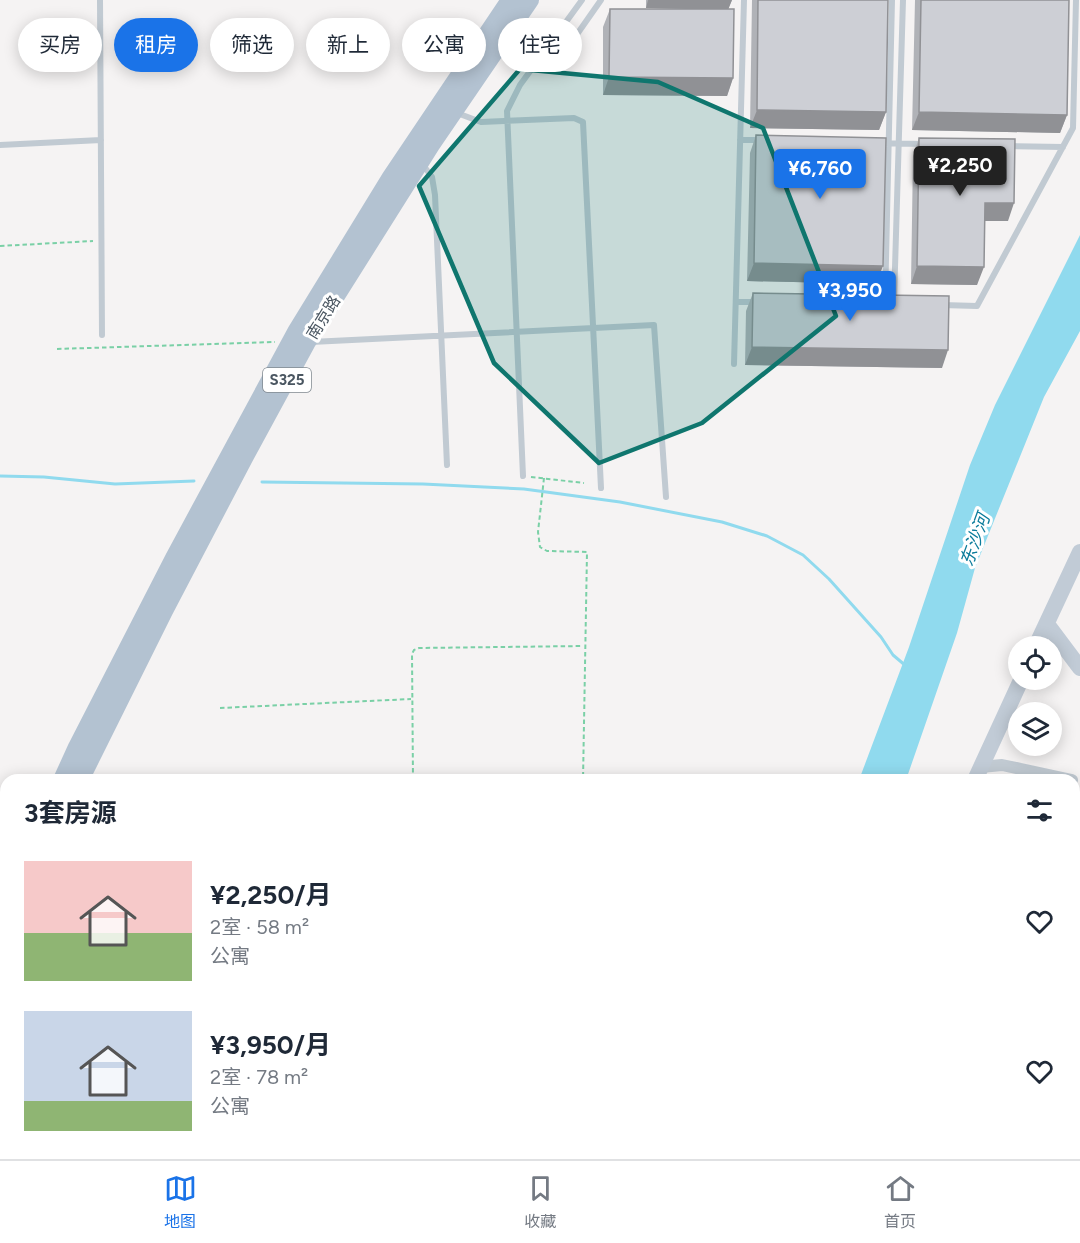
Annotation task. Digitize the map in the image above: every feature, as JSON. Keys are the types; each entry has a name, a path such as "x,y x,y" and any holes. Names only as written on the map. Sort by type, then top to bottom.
{"main road":[{"name":"南京路","path":"65,774 174,558 391,177 510,0"},
{"name":"南京路","path":"83,774 164,611 244,458 299,342 530,0"}],"street":[{"path":"1041,636 1080,552"},
{"path":"1047,624 1080,668"},
{"path":"978,773 1016,690"},
{"path":"978,773 1002,765 1035,774"}],"lane":[{"path":"100,0 102,335"},
{"path":"523,476 507,111 520,85 582,0"},
{"path":"582,27 601,0"},
{"path":"734,364 744,0"},
{"path":"885,304 892,0"},
{"path":"894,304 903,0"},
{"path":"930,305 977,306 1073,128 1076,0"},
{"path":"453,112 481,122 574,118 583,122 602,488"},
{"path":"0,145 101,140"},
{"path":"740,140 763,140"},
{"path":"866,143 934,144"},
{"path":"1004,146 1063,147"},
{"path":"421,162 432,177 435,195 447,465"},
{"path":"736,302 759,302"},
{"path":"874,304 906,305"},
{"path":"299,342 654,325 666,497"}],"path":[{"path":"0,246 102,240"},
{"path":"57,350 299,342"},
{"path":"523,476 584,483"},
{"path":"544,478 538,532 540,547 547,551 587,552 583,774"},
{"path":"413,774 411,699 414,650 419,648 584,646"},
{"path":"220,708 411,699"}],"highlighted area":[{"path":"520,69 658,82 763,128 836,316 702,423 599,463 494,363 419,186"}],"water":[{"name":"东沙河","path":"1080,235 1080,331 1044,397 975,568 957,633 908,774 861,774 909,647 970,465 995,405"}],"building":[{"path":"758,0 888,0 886,112 757,110"},
{"path":"921,0 1069,0 1067,115 919,112"},
{"path":"610,9 734,9 733,78 609,77"},
{"path":"756,135 886,138 883,266 754,263"},
{"path":"919,138 1015,139 1014,203 985,203 984,267 917,266"},
{"path":"753,293 949,296 948,350 752,347"}],"waterway":[{"path":"0,476 44,477 115,484 194,481"},
{"path":"262,482 423,484 524,489 620,502 722,522 767,536 803,555 829,579 881,637 893,655 906,666"}]}
